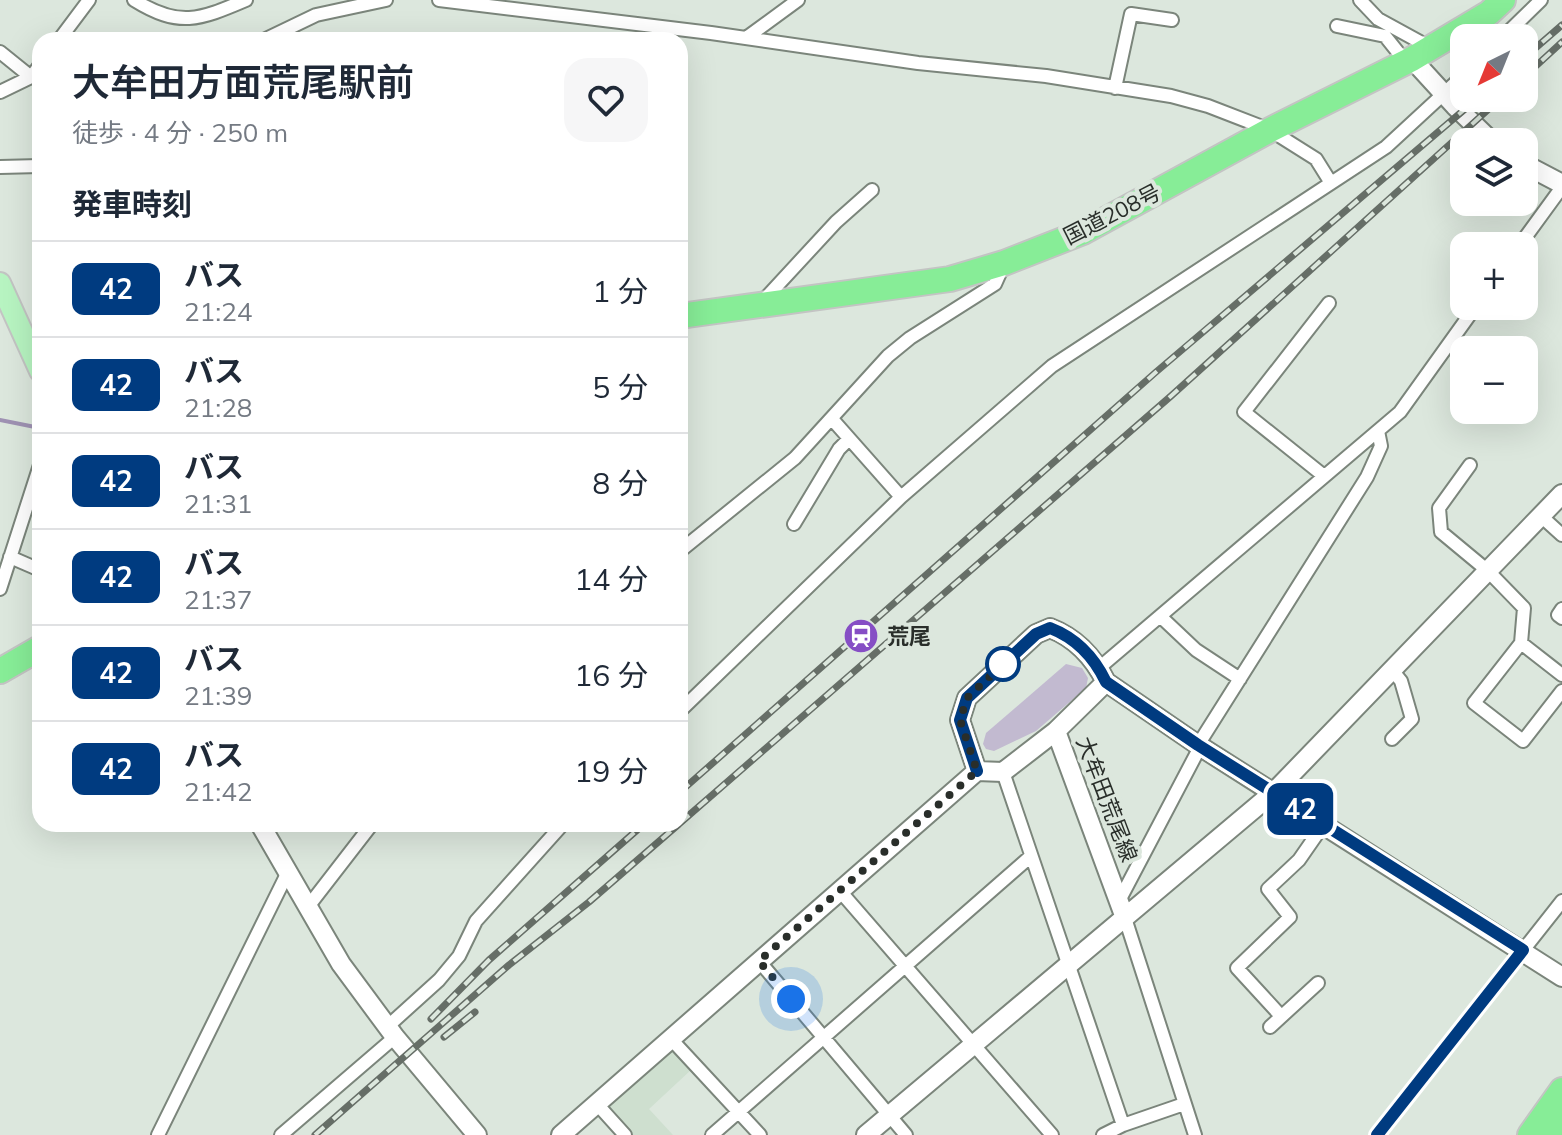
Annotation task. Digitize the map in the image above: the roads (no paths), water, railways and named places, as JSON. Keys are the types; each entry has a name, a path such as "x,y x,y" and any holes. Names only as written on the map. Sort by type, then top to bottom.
{"highway":[{"name":"国道208号","path":"688,315 950,279 1004,263 1083,232 1270,130 1416,56 1489,13 1503,0"},
{"path":"0,671 21,654"},
{"path":"1530,1135 1562,1090"},
{"path":"1551,1135 1562,1119"}],"main road":[{"path":"0,283 32,353"}],"street":[{"path":"65,32 89,0"},
{"path":"134,0 160,16 187,18 208,16 246,0"},
{"path":"281,32 316,15 386,0"},
{"path":"439,0 918,63 1046,76 1171,96 1208,106 1270,130 1316,159 1331,183"},
{"path":"746,38 798,0"},
{"path":"1360,0 1416,56 1444,95 1478,128"},
{"path":"1516,24 1541,0"},
{"path":"1115,88 1131,14 1172,20"},
{"path":"1337,26 1385,36 1416,56"},
{"path":"0,52 31,77 0,92"},
{"path":"688,703 901,497 1052,366 1386,147 1450,89"},
{"path":"0,167 32,166"},
{"path":"1529,232 1562,185 1538,172"},
{"path":"761,303 836,222 872,190"},
{"path":"688,545 776,476 888,356 910,338 995,284 1004,263"},
{"path":"1324,476 1244,412 1329,303"},
{"path":"1056,731 1103,675 1160,616 1400,412 1466,320"},
{"path":"832,419 901,497"},
{"path":"1195,1135 1122,909 1199,746 1367,477 1381,446 1378,431"},
{"path":"794,524 839,449 849,439"},
{"path":"1470,465 1439,508 1441,532 1488,571 1524,608 1521,643 1474,703 1523,741 1562,691"},
{"path":"0,589 32,490"},
{"path":"866,1135 1069,965 1122,909 1274,792 1562,494"},
{"path":"1541,516 1562,535"},
{"path":"10,557 32,567"},
{"path":"1562,609 1558,615 1562,618"},
{"path":"1160,616 1196,650 1240,679"},
{"path":"977,771 960,720 967,698 1036,634 1050,628 1071,636 1103,675 1199,746 1562,977"},
{"path":"1521,643 1562,675"},
{"path":"1392,670 1401,681 1412,719 1392,739"},
{"name":"大牟田荒尾線","path":"1003,772 1056,731 1122,909"},
{"path":"561,1135 977,771 1003,772 1123,1125"},
{"path":"1281,1016 1237,968 1290,917 1268,889 1299,860 1324,824"},
{"path":"264,832 341,964 391,1032 477,1135"},
{"path":"307,908 366,832"},
{"path":"281,1135 391,1032 439,980 459,956 476,921 554,832"},
{"path":"712,1135 1031,856"},
{"path":"158,1135 287,874"},
{"path":"840,891 1052,1135"},
{"path":"1377,1135 1562,901"},
{"path":"759,961 906,1135"},
{"path":"1270,1027 1318,983"},
{"path":"671,1039 760,1135"},
{"path":"597,1104 625,1135"},
{"path":"1103,1135 1184,1104"}],"waterway":[{"path":"0,420 32,426"}],"railway":[{"path":"1538,46 1562,25"},
{"path":"1538,64 1562,42"},
{"path":"688,785 1156,372 1462,112"},
{"path":"688,816 1171,396 1485,112"},
{"path":"431,1019 489,960 635,832"},
{"path":"315,1135 509,965 589,902 670,832"},
{"path":"444,1037 475,1012"}],"place":[{"name":"荒尾","path":"861,636"}]}
